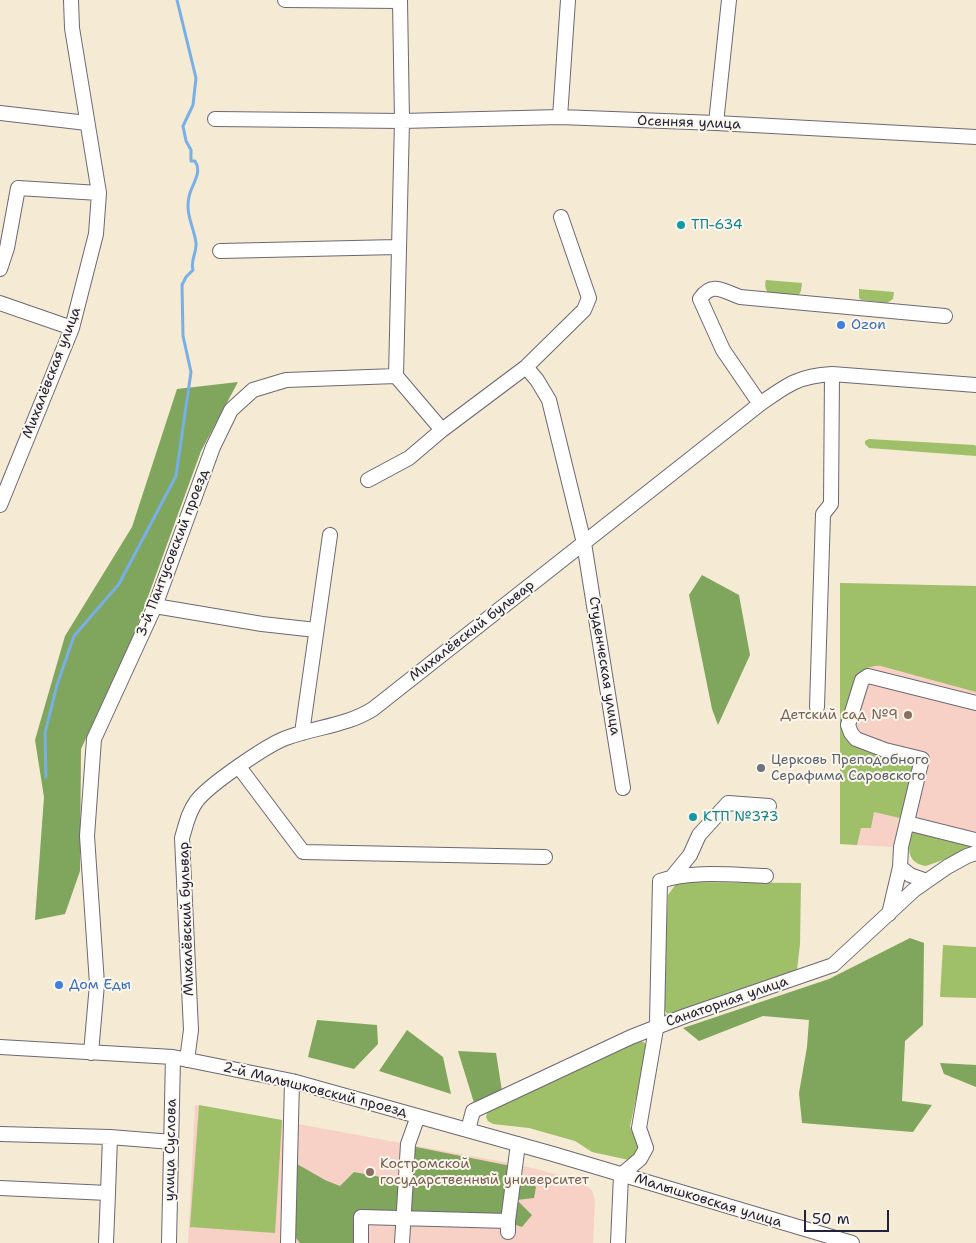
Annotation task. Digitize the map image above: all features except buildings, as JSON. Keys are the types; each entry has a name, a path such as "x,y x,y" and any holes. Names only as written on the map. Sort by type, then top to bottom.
{"street":[{"name":"Михалёвская улица","path":"0,505 72,328 96,234 99,194 72,28 71,0"},
{"path":"285,0 400,0 402,121 397,247 396,376 442,430"},
{"path":"560,117 568,0"},
{"path":"716,123 729,0"},
{"path":"0,113 87,124"},
{"name":"Осенняя улица","path":"402,121 560,117 976,137"},
{"path":"215,119 402,121"},
{"path":"0,269 7,248 18,188 99,194"},
{"path":"368,480 409,458 442,430 526,367 584,310 589,298 561,217"},
{"path":"220,251 397,247"},
{"path":"760,404 723,350 700,299 706,291 714,288 740,297 945,316"},
{"path":"0,304 72,328"},
{"name":"Студенческая улица","path":"526,367 537,380 549,400 584,543 624,788"},
{"path":"817,707 823,514 831,504 832,374"},
{"name":"Михалёвский бульвар","path":"188,1060 191,1030 182,838 188,817 196,802 207,790 272,745 287,738 359,718 373,709 760,404 791,382 814,375 832,374 976,384"},
{"name":"3-й Пантусовский проезд","path":"91,1053 97,984 87,836 94,739 155,606 213,446 231,410 253,390 286,380 396,376"},
{"path":"302,734 330,535"},
{"path":"155,606 262,624 316,630"},
{"path":"889,914 900,867 901,847 922,759 856,739 851,733 848,725 862,680 868,676 976,703"},
{"path":"239,767 303,852 545,858"},
{"path":"672,877 690,855 699,835 728,803 769,806"},
{"path":"907,823 974,845"},
{"name":"Санаторная улица","path":"468,1130 473,1111 655,1028 833,964 914,890 974,845"},
{"path":"900,867 910,875 927,881"},
{"path":"618,1243 621,1176 640,1159 646,1148 639,1128 655,1028 660,881 688,875 766,876"},
{"name":"2-й Малышковский проезд","path":"0,1047 173,1057 292,1081 518,1144 621,1176"},
{"name":"улица Суслова","path":"169,1243 173,1057"},
{"path":"288,1243 292,1081"},
{"path":"402,1243 408,1144 418,1116"},
{"path":"0,1134 110,1137 172,1142"},
{"path":"106,1243 110,1137"},
{"path":"361,1243 361,1217 404,1218 508,1226 518,1144"},
{"name":"Малышковская улица","path":"621,1176 852,1243"},
{"path":"0,1188 108,1193"}],"shaded area":[{"name":"Детский сад №9","path":"840,583 976,586 976,845 891,847 840,844"},
{"name":"Костромской государственный университет","path":"195,1105 520,1165 579,1180 592,1190 595,1200 593,1243 188,1243"}],"green space":[{"path":"766,280 802,283 801,291 798,296 771,296 766,289"},
{"path":"859,289 894,292 893,299 887,303 862,300 859,298"},
{"path":"238,382 201,451 134,635 81,749 80,871 65,914 35,920 44,797 35,740 65,636 132,527 177,389"},
{"path":"869,439 974,445 976,446 976,456 869,448 865,441"},
{"path":"702,575 739,595 750,655 718,725 712,709 689,595"},
{"path":"840,583 976,586 976,692 881,666 868,668 858,676 846,728 918,761 904,819 874,812 871,828 861,828 857,845 840,844"},
{"path":"916,827 971,842 971,850 926,866 919,864 914,861 909,851 909,845"},
{"path":"683,882 801,883 800,944 797,970 668,1015 662,1005 668,895 676,884"},
{"path":"910,938 924,943 923,1025 905,1041 902,1101 932,1105 913,1132 802,1123 799,1093 807,1047 809,1020 763,1016 699,1041 683,1028 829,979"},
{"path":"943,945 976,947 976,998 940,997"},
{"path":"317,1020 377,1025 378,1044 354,1069 308,1057"},
{"path":"407,1030 443,1057 451,1094 379,1071"},
{"path":"639,1040 645,1043 646,1051 630,1126 638,1146 635,1154 629,1160 592,1152 575,1141 529,1128 493,1124 488,1121 486,1117 488,1110"},
{"path":"458,1051 496,1053 502,1091 475,1106"},
{"path":"940,1063 976,1065 976,1087 944,1074"},
{"path":"199,1105 282,1120 275,1233 190,1227"},
{"path":"411,1146 511,1166 536,1187 534,1198 517,1200 532,1215 522,1227 513,1224 361,1215 358,1243 300,1243 295,1237 297,1164 340,1186 354,1172 402,1181 410,1176 420,1163 408,1151"}],"waterway":[{"path":"46,777 45,733 57,685 74,636 119,584 176,476 191,372 183,336 182,285 186,277 193,270 192,263 196,250 188,203 198,170 195,161 191,161 191,150 186,141 183,126 193,105 196,78 177,0"}],"place":[{"name":"ТП-634","path":"681,225"},
{"name":"Ozon","path":"841,325"},
{"name":"Детский сад №9","path":"908,715"},
{"name":"Церковь Преподобного Серафима Саровского","path":"761,768"},
{"name":"КТП №373","path":"693,817"},
{"name":"Дом Еды","path":"59,985"},
{"name":"Костромской государственный университет","path":"370,1172"}]}
